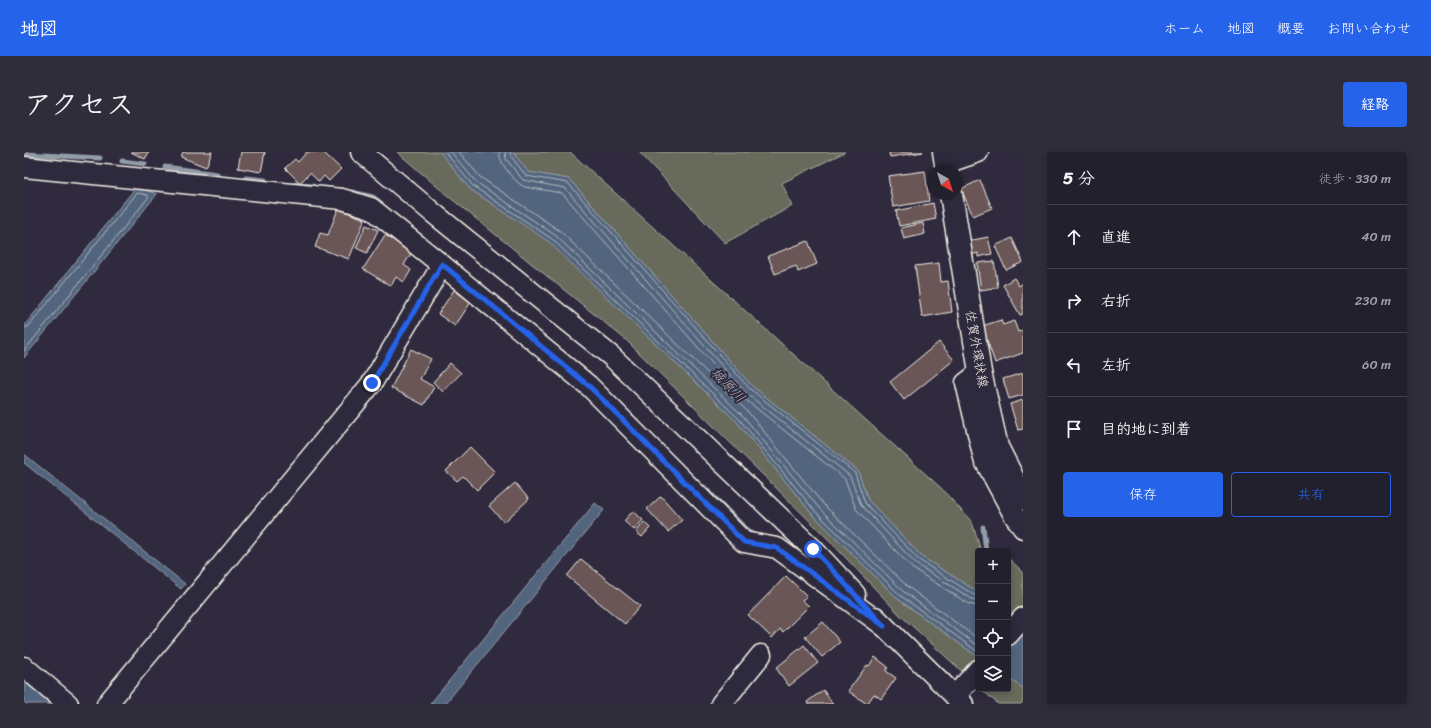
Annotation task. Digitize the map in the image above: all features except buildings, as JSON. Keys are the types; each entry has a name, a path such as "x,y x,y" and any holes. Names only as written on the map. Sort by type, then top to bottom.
{"main road":[{"name":"佐賀外環状線","path":"952,200 980,372 996,448 1023,498"}],"street":[{"path":"361,152 432,212 611,356 813,549 884,626 959,700 975,675"},
{"path":"946,162 978,152"},
{"path":"24,167 342,199 371,208 442,264 589,386 744,542 777,548 884,626"},
{"path":"107,704 372,383 442,264"},
{"path":"980,372 966,384 984,459 1014,515 1023,528"},
{"path":"1011,632 1023,618"},
{"path":"721,704 761,655"},
{"path":"24,667 68,704"}],"green space":[{"path":"397,152 440,152 470,189 549,241 737,422 812,514 898,599 975,655 975,683 899,614 826,537 626,340 448,196"},
{"path":"513,152 570,152 941,488 972,522 980,548 975,548 975,590 922,557 868,500 858,471 752,386 569,179 527,172"},
{"path":"639,152 845,152 782,183 792,206 725,243"},
{"path":"1011,561 1023,572 1023,623 1011,614"},
{"path":"1011,680 1023,688 1023,704 998,704 984,692 1011,692"}],"water":[{"name":"城原川","path":"440,152 513,152 528,172 569,179 752,386 858,471 868,500 922,557 975,590 975,655 898,599 812,514 737,422 549,242 470,189"},
{"path":"136,187 157,194 24,358 24,326"},
{"path":"24,454 185,584 181,589 24,463"},
{"path":"595,503 604,510 445,704 430,704"},
{"path":"1011,614 1023,623 1023,688 1011,680"},
{"path":"24,679 55,704 24,704"}],"waterway":[{"path":"24,154 100,158"},
{"path":"122,161 145,164"},
{"path":"165,167 217,174"},
{"path":"246,178 265,180"},
{"path":"296,184 312,186"},
{"path":"352,192 373,197 381,203"},
{"path":"704,487 750,533 756,535"},
{"path":"983,527 986,548"}],"route":[{"path":"372,383 442,264 589,386 744,542 777,548 884,626 813,549"}]}
